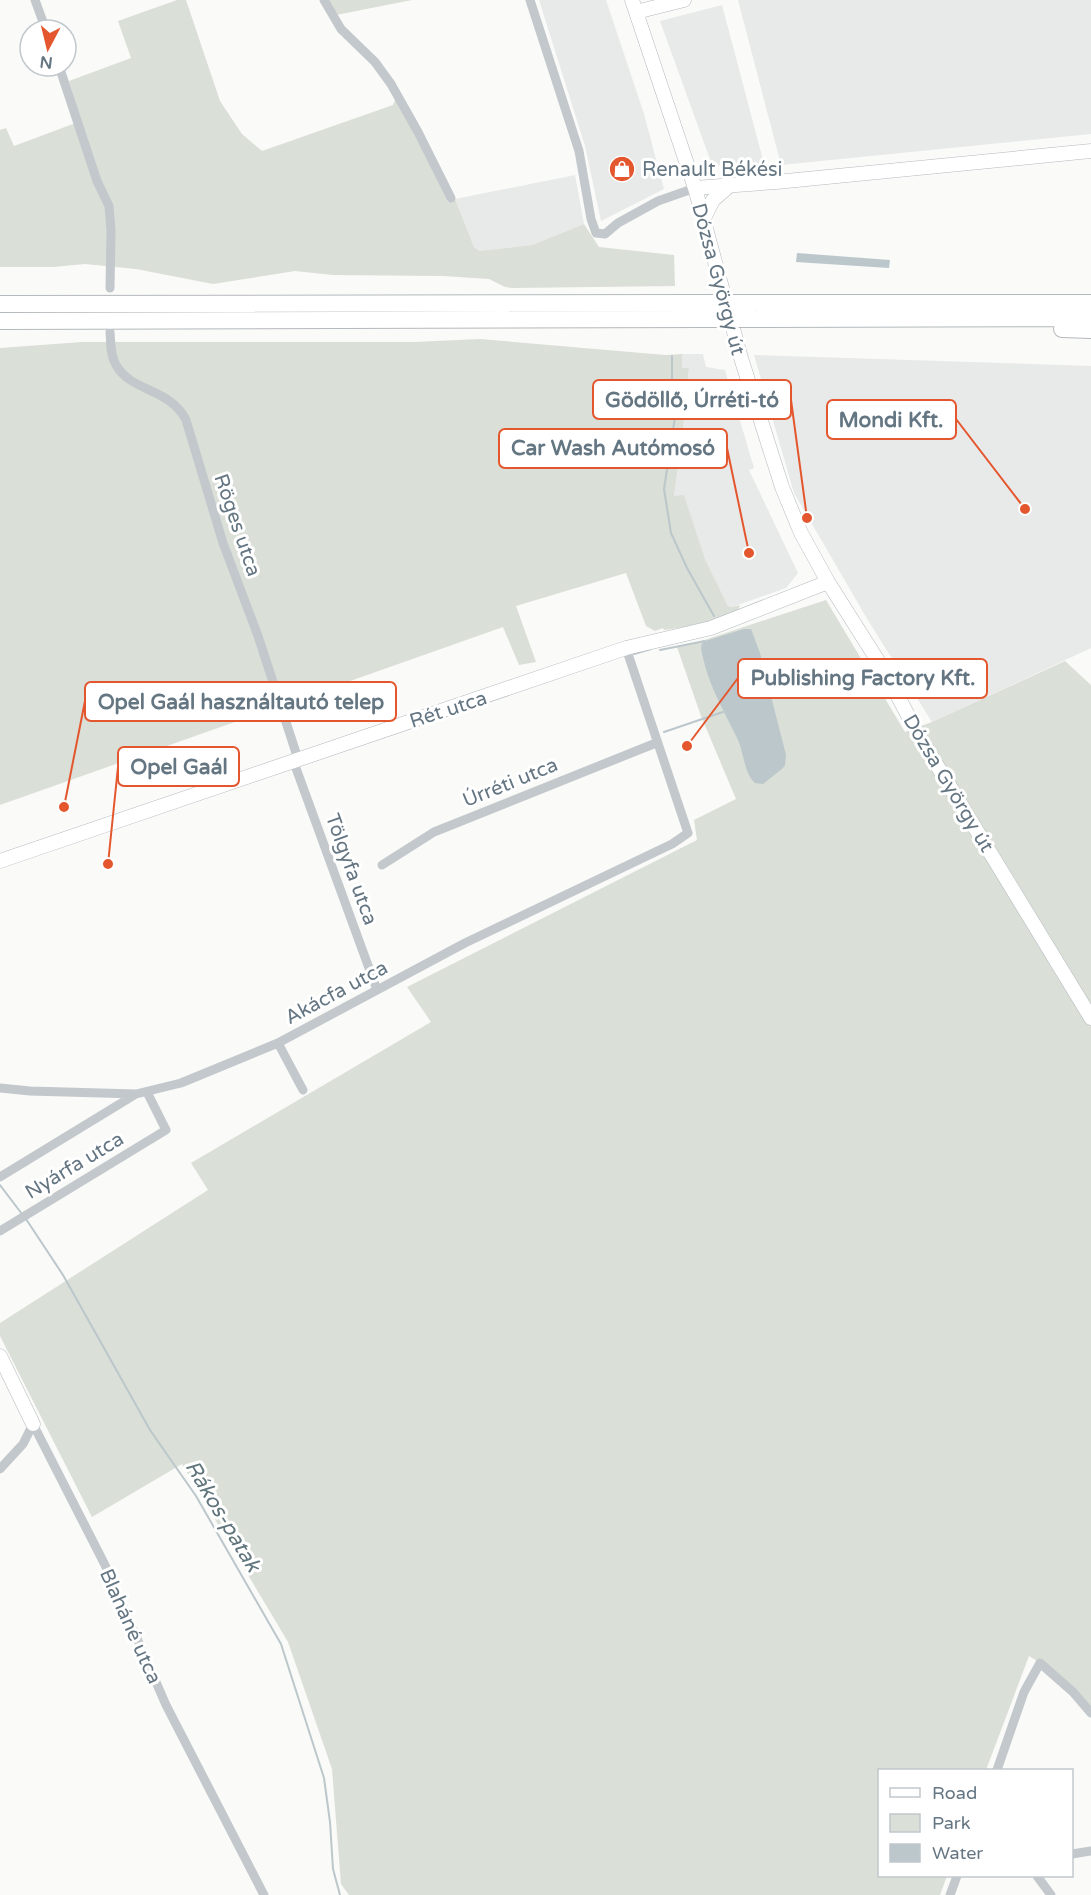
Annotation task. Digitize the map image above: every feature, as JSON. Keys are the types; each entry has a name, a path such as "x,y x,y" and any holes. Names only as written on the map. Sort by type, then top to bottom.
{"highway":[{"path":"931,304 978,296 1091,292"},
{"path":"0,304 755,311 931,304 1091,303"},
{"path":"0,321 703,311"},
{"path":"755,311 911,319 992,327 1091,330"},
{"path":"911,319 1091,318"}],"street":[{"path":"35,0 42,18"},
{"path":"324,0 341,29 375,62 392,84 451,198"},
{"path":"530,0 579,152 591,219 596,233 605,234 618,223 658,201 695,188 1091,151"},
{"path":"634,6 684,0"},
{"name":"Dózsa György út","path":"634,6 695,188 741,358 782,487 801,533 828,582 885,672 919,736 1091,1018"},
{"path":"63,78 97,181 109,206 110,288"},
{"path":"688,167 706,178 729,186"},
{"path":"704,218 712,200 729,186"},
{"name":"Röges utca","path":"110,332 112,353 120,370 131,380 176,405 186,420 223,543 261,647 296,760"},
{"name":"Rét utca","path":"0,861 626,648 711,628 828,582"},
{"path":"626,648 656,743"},
{"name":"Akácfa utca","path":"0,1177 136,1094 181,1083 278,1043 400,980 465,943 688,834 656,743"},
{"name":"Úrréti utca","path":"382,865 434,832 656,743"},
{"name":"Tölgyfa utca","path":"296,760 377,990"},
{"path":"278,1043 303,1090"},
{"path":"0,1088 136,1094"},
{"name":"Nyárfa utca","path":"0,1231 166,1130 147,1092"},
{"name":"Blaháné utca","path":"0,1356 105,1565 166,1705 264,1895"},
{"path":"0,1469 23,1444 33,1424"},
{"path":"996,1769 1024,1692 1040,1664 1073,1692 1091,1713"},
{"path":"1073,1854 1091,1851"},
{"path":"950,1895 956,1877"},
{"path":"1038,1877 1051,1895"}],"shaded area":[{"path":"539,0 606,0 644,114 664,189 601,221 585,146"},
{"path":"738,0 1091,0 1091,134 781,165"},
{"path":"722,5 763,160 757,166 712,165 660,21"},
{"path":"575,175 584,224 532,245 479,251 474,247 455,199"},
{"path":"682,354 703,354 706,367 725,370 754,468 749,470 798,573 786,588 732,607 728,606 705,559 684,496 674,497 689,369 682,368"},
{"path":"754,355 1091,366 1091,648 932,722 869,622 794,493"}],"green space":[{"path":"177,0 186,0 220,101 242,134 262,151 393,105 395,100 406,114 448,202 455,199 474,247 479,251 532,245 584,224 599,247 674,255 675,286 512,288 489,279 443,276 333,275 295,271 213,284 136,269 85,264 53,267 0,267 0,130 6,128 14,146 81,121 69,81 131,58 118,21"},
{"path":"328,0 412,0 336,15"},
{"path":"480,339 665,355 682,354 682,368 689,368 674,496 684,495 705,559 728,606 740,605 737,614 713,623 664,630 663,628 655,631 646,626 626,573 516,606 536,662 519,665 503,627 0,805 0,348 82,342 414,342"},
{"path":"826,600 905,732 932,722 1065,661 1091,685 1091,1711 1040,1663 1029,1656 986,1769 878,1769 878,1877 947,1877 940,1895 349,1895 341,1884 332,1769 288,1642 182,1464 92,1517 0,1336 0,1323 208,1190 191,1163 431,1022 407,987 697,840 694,820 736,799 701,716 677,647"}],"water":[{"path":"797,253 890,260 889,268 796,262"},
{"path":"751,629 760,653 786,755 783,768 763,784 755,783 751,779 738,740 712,685 701,648 705,641"}],"waterway":[{"path":"672,356 672,403 675,417 664,489 671,533 687,568 714,616"},
{"path":"660,650 705,641"},
{"path":"634,654 651,649"},
{"path":"664,732 723,712"},
{"name":"Rákos-patak","path":"0,1185 22,1214"},
{"name":"Rákos-patak","path":"26,1219 63,1275 150,1430 196,1496 281,1644 324,1778 333,1869 340,1895"}],"place":[{"name":"Renault Békési","path":"622,169"},
{"name":"Mondi Kft.","path":"1025,509"},
{"name":"Gödöllő, Úrréti-tó","path":"807,518"},
{"name":"Car Wash Autómosó","path":"749,553"},
{"name":"Publishing Factory Kft.","path":"687,746"},
{"name":"Opel Gaál használtautó telep","path":"64,807"},
{"name":"Opel Gaál","path":"108,864"}]}
